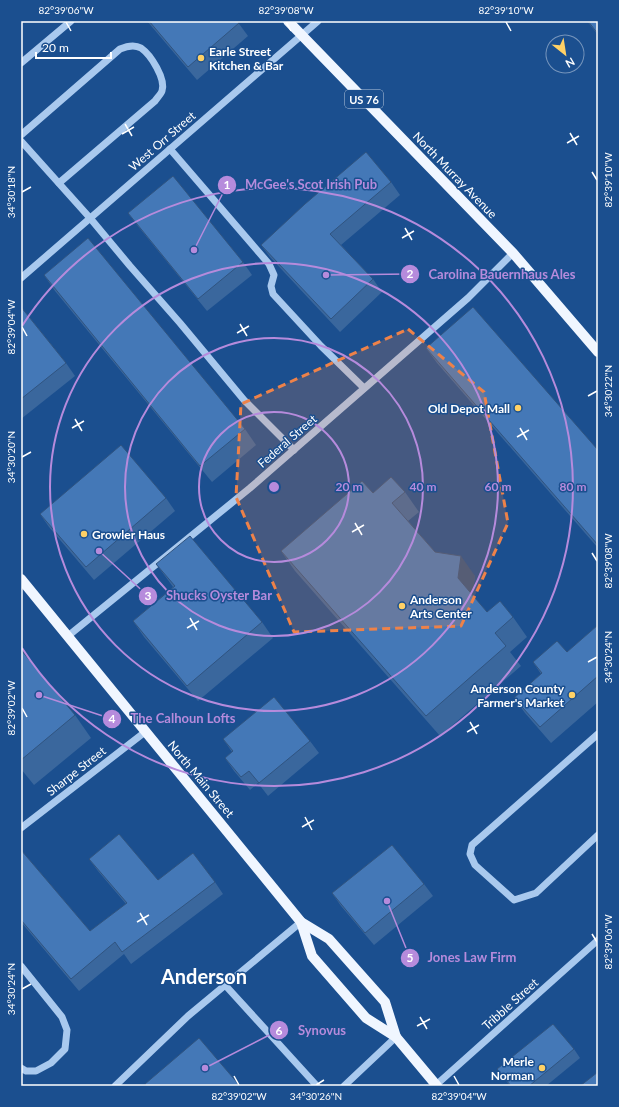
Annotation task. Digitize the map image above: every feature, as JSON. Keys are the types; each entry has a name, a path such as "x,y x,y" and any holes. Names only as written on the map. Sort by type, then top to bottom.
{"main road":[{"name":"North Murray Avenue","path":"288,21 513,253 598,352"},
{"name":"North Main Street","path":"21,579 301,922 329,939 385,1002 396,1037"},
{"name":"North Main Street","path":"301,922 312,956 366,1018 396,1037 437,1086"}],"street":[{"path":"21,63 70,21"},
{"name":"West Orr Street","path":"21,278 318,21"},
{"path":"21,135 120,48 129,45 140,48 149,57 158,69 163,81 162,92 155,101 59,183"},
{"path":"21,141 90,218 244,400 294,450"},
{"path":"170,149 269,264 274,275 271,286 272,294 321,346 364,388"},
{"name":"Federal Street","path":"68,636 244,493 294,450 468,298 513,253"},
{"name":"Sharpe Street","path":"21,828 145,732"},
{"path":"598,734 472,845 470,854 475,865 514,900 536,893 598,835"},
{"path":"115,1086 188,1016 301,922"},
{"name":"Tribble Street","path":"437,1086 598,940"},
{"path":"21,966 62,1017 67,1030 65,1049 51,1063 36,1071 26,1071 21,1068"},
{"path":"225,985 317,1086"},
{"path":"344,1086 396,1037"}],"highlighted area":[{"path":"408,329 484,392 508,523 461,626 294,632 236,497 241,404"}],"building":[{"name":"Earle Street Kitchen & Bar","path":"149,21 237,21 239,23 188,67"},
{"path":"588,21 598,21 598,34"},
{"path":"366,152 391,182 330,234 373,279 331,319 261,245 305,204"},
{"path":"173,176 243,262 198,299 128,213"},
{"path":"88,238 245,429 200,466 44,275"},
{"path":"21,307 66,363 21,399"},
{"name":"Old Depot Mall","path":"473,307 598,450 598,545 426,348"},
{"path":"121,445 166,498 86,567 40,514"},
{"name":"Anderson Arts Center","path":"391,477 405,492 392,503 435,552 461,556 458,578 487,612 500,601 513,617 495,633 506,646 426,716 281,551 362,481 373,493"},
{"path":"190,536 262,622 187,686 133,621 175,586 156,564"},
{"path":"598,625 598,676 540,727 514,698 542,673 533,662 557,641 567,652"},
{"path":"21,650 75,715 21,760"},
{"path":"274,697 310,741 259,783 249,771 241,777 225,758 233,751 223,739"},
{"path":"119,834 158,880 193,853 215,882 122,952 115,942 71,979 21,920 21,850 90,931 127,903 89,859"},
{"path":"392,845 424,884 365,933 332,893"},
{"name":"Merle Norman","path":"553,1024 574,1049 529,1086 511,1086 497,1069"},
{"path":"199,1038 240,1086 146,1086 145,1084"},
{"path":"598,1072 598,1086 580,1086"}],"place":[{"name":"Earle Street Kitchen & Bar","path":"201,58"},
{"name":"McGee's Scot Irish Pub","path":"194,250"},
{"name":"Carolina Bauernhaus Ales","path":"326,275"},
{"name":"Old Depot Mall","path":"518,408"},
{"name":"Growler Haus","path":"84,534"},
{"name":"Shucks Oyster Bar","path":"99,551"},
{"name":"Anderson Arts Center","path":"402,606"},
{"name":"The Calhoun Lofts","path":"39,695"},
{"name":"Anderson County Farmer's Market","path":"572,695"},
{"name":"Jones Law Firm","path":"387,901"},
{"name":"Synovus","path":"205,1068"},
{"name":"Merle Norman","path":"542,1068"}],"district":[{"name":"Anderson","path":"204,976"}]}
